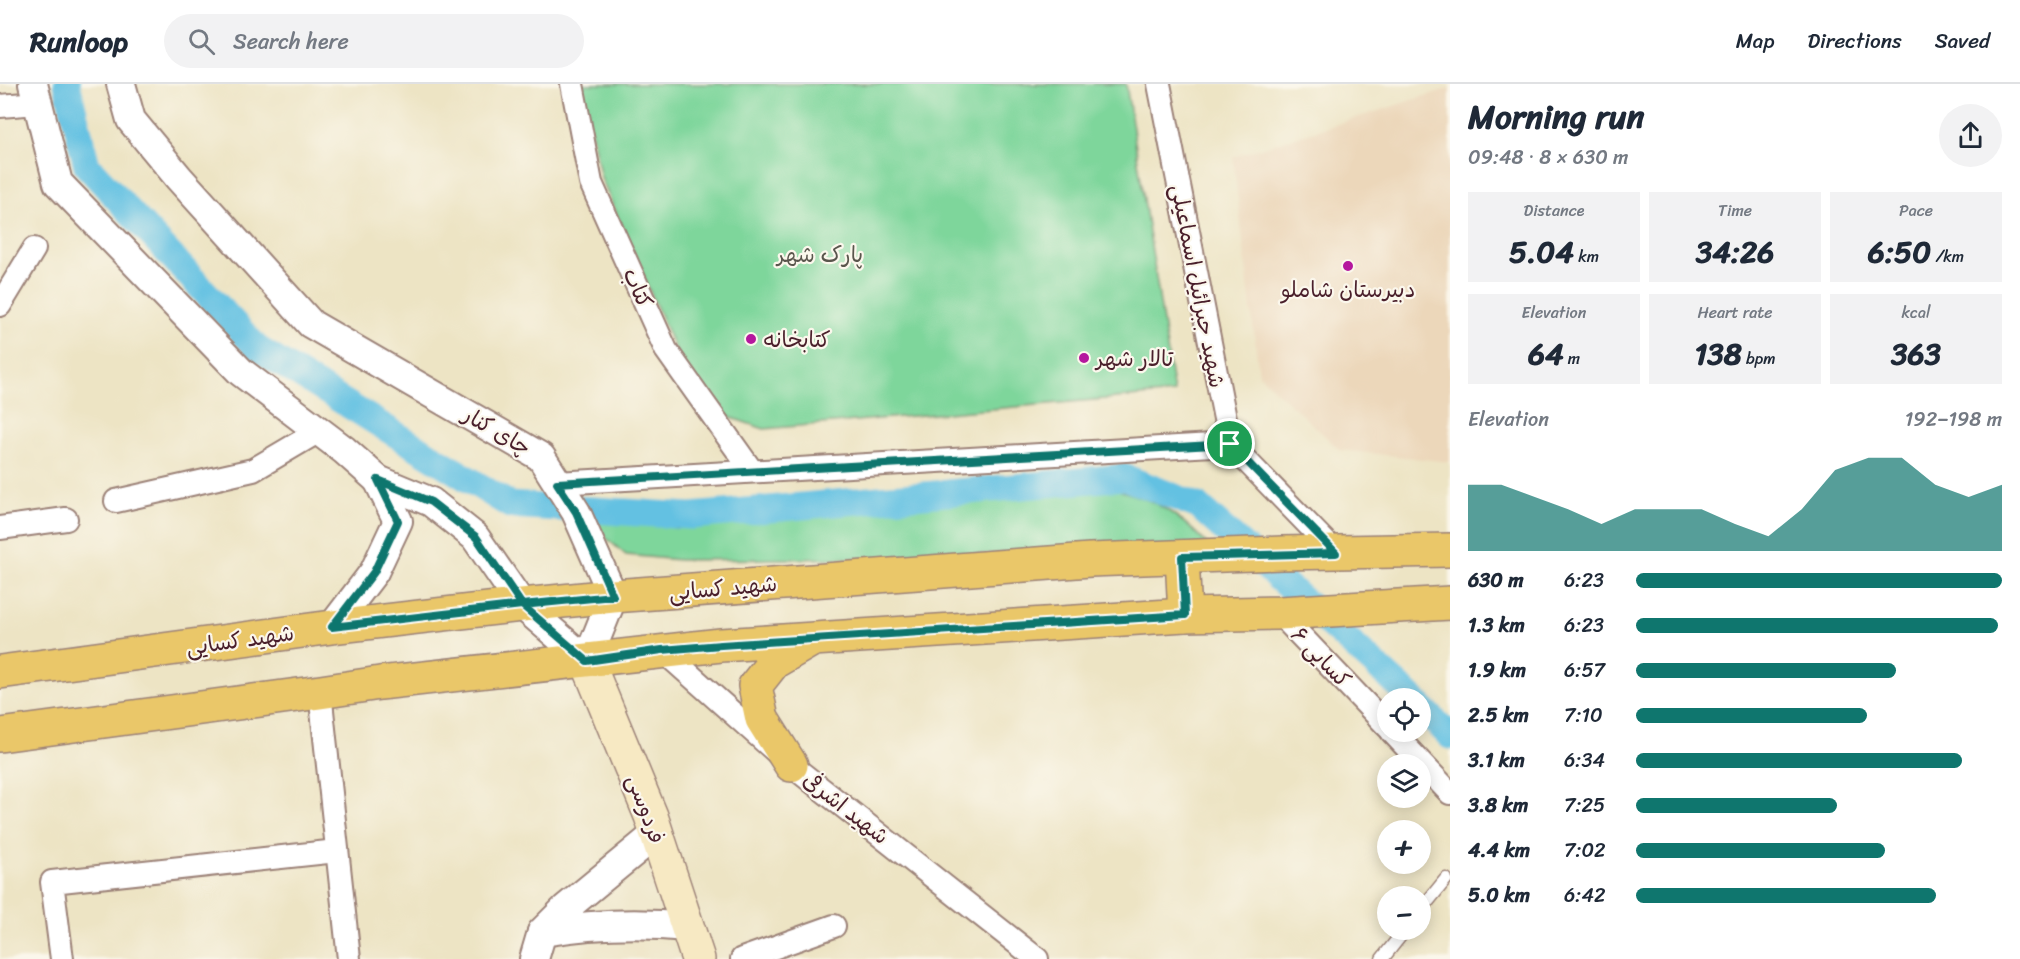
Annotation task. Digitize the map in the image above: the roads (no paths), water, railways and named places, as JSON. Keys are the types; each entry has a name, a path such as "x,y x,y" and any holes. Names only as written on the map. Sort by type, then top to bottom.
{"main road":[{"name":"شهید کسایی","path":"0,672 332,627 613,596 1090,560 1450,550"},
{"path":"1182,557 1185,615"},
{"path":"0,735 380,683 587,661 662,650 1185,615 1279,613 1450,603"},
{"path":"791,765 762,719 755,686 774,662 815,638"},
{"name":"فردوسی","path":"587,661 651,816 698,959"}],"street":[{"name":"چای کنار","path":"121,84 131,120 179,178 311,324 541,457 576,512 613,596"},
{"name":"کتاب","path":"572,84 591,183 666,350 752,471"},
{"name":"شهید جبرائیل اسماعیلی","path":"1159,84 1230,444"},
{"path":"0,106 35,93 58,183 241,372 319,431 378,480 431,502 476,537 522,605 587,661 613,596"},
{"path":"0,305 34,249"},
{"path":"116,501 253,470 319,431"},
{"path":"557,483 1230,444 1336,553"},
{"path":"332,627 374,572 398,521 378,480"},
{"path":"0,528 66,519"},
{"name":"کسایی ۶","path":"1279,613 1377,715"},
{"name":"شهید اشرفی","path":"662,650 791,765 1037,959"},
{"path":"321,692 349,959"},
{"path":"1402,742 1450,793"},
{"path":"538,946 566,908 656,834"},
{"path":"62,959 52,882 337,851"},
{"path":"538,946 587,925 652,923 687,927"},
{"path":"742,959 834,926"}],"lane":[{"path":"1431,897 1446,879"},
{"path":"1382,959 1397,940"}],"waterway":[{"path":"67,84 87,166 258,349 510,505 691,516 1124,477 1198,506 1401,688"},
{"path":"1431,717 1450,736"}],"place":[{"name":"دبیرستان شاملو","path":"1348,266"},
{"name":"کتابخانه","path":"751,339"},
{"name":"تالار شهر","path":"1084,358"}],"park label":[{"name":"پارک شهر","path":"820,254"}]}
